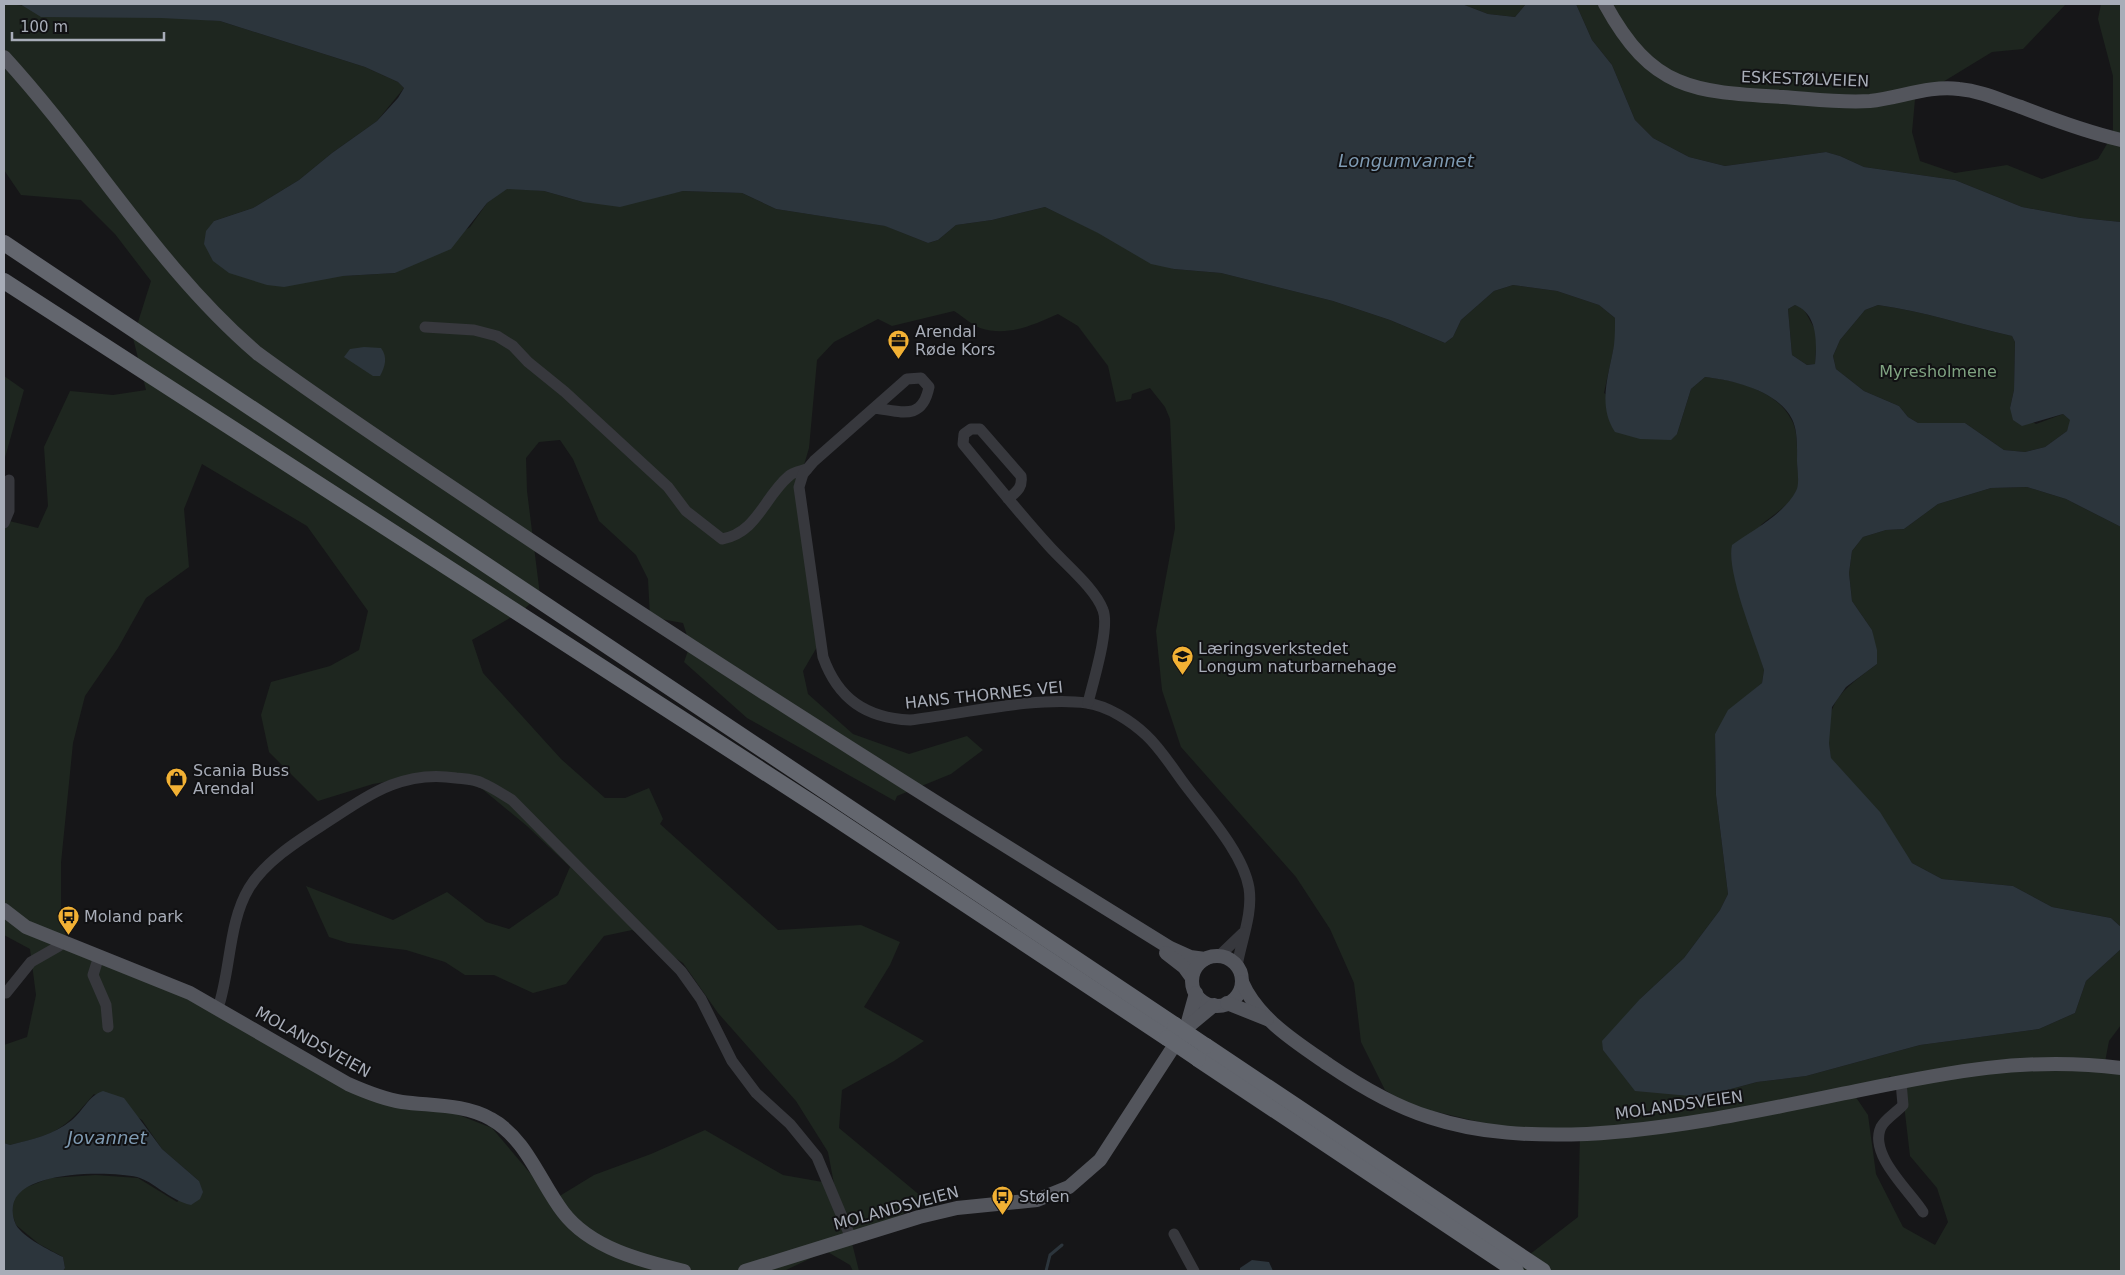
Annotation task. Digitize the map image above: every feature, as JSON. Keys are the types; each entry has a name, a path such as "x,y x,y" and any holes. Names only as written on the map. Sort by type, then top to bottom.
{"highway":[{"path":"4,243 652,676 1176,1031 1202,1052 1516,1271"},
{"path":"4,281 823,810 1176,1031"},
{"path":"1202,1052 1543,1271"}],"main road":[{"name":"ESKESTØLVEIEN","path":"1605,4 1620,31 1636,51 1667,76 1686,86 1732,94 1844,101 1870,100 1929,90 1959,88 1978,92 2063,123 2121,140"},
{"path":"4,57 183,280 217,318 257,353 528,538 811,723 1170,948 1190,957 1205,959 1219,956 1227,958 1237,966 1242,982 1237,995 1220,1004 1204,1002 1196,993 1192,978 1184,967 1166,954 820,737 590,587 254,358 212,322 178,284 4,68"},
{"name":"MOLANDSVEIEN","path":"4,910 26,927 174,985 218,1008 348,1084 370,1094 401,1102 466,1109 492,1119 514,1138 564,1213 585,1233 609,1247 632,1256 684,1271"},
{"path":"1192,978 1195,969 1205,959"},
{"name":"MOLANDSVEIEN","path":"1242,982 1268,1020"},
{"name":"MOLANDSVEIEN","path":"745,1271 919,1217 957,1208 1037,1200 1069,1188 1100,1160 1176,1031 1196,993"},
{"name":"MOLANDSVEIEN","path":"1176,1031 1220,1004 1268,1020 1348,1078 1392,1102 1447,1123 1514,1134 1581,1134 1655,1128 1768,1109 1959,1071 2027,1063 2063,1063 2121,1068"}],"street":[{"path":"425,327 474,330 497,336 514,346 528,362 565,392 668,486 686,511 722,539 736,537 751,524 774,492 790,475 807,469 874,408"},
{"path":"1008,499 1020,488 1022,483 1021,476 980,430 971,429 964,434 963,444 1008,499 1095,596 1104,610 1106,625 1088,703"},
{"name":"HANS THORNES VEI","path":"807,469 800,481 799,495 823,657 832,678 846,696 874,715 892,719 916,719 1042,703 1088,703 1120,716 1147,736 1178,774 1233,852 1244,871 1250,892 1249,916 1243,933 1237,966"},
{"path":"4,523 8,511 9,480"},
{"path":"218,1008 225,987 231,945 243,901 262,872 300,840 383,787 415,777 444,776 481,782 512,800 681,971 701,999 732,1062 756,1093 790,1124 817,1157 851,1238"},
{"path":"1219,956 1243,933"},
{"path":"6,992 31,962 59,946 61,942"},
{"path":"99,956 93,974 106,1005 108,1027"},
{"path":"1901,1082 1903,1105 1882,1125 1879,1140 1891,1171 1916,1200 1923,1212"},
{"path":"1174,1234 1194,1271"}],"green space":[{"path":"4,4 220,21 365,67 398,82 404,88 377,121 332,153 299,180 253,208 214,221 343,276 395,273 470,227 487,203 507,188 544,191 583,202 663,195 683,191 742,193 776,209 886,226 928,243 938,240 956,225 992,220 1045,207 1174,269 1221,273 1333,301 1390,320 1445,343 1453,337 1461,320 1494,291 1513,285 1557,291 1599,305 1615,318 1615,342 1604,393 1677,434 1691,389 1705,377 1729,381 1754,388 1775,401 1791,419 1797,439 1797,490 1786,505 1761,525 1753,633 1764,670 1762,683 1748,695 1715,734 1716,795 1728,894 1720,910 1684,958 1640,999 1701,1097 1757,1082 1806,1076 1920,1045 2039,1029 2075,1013 2086,981 2121,949 2121,1025 2109,1041 2105,1062 2121,1066 2121,1271 1508,1271 1578,1217 1580,1135 1496,1126 1433,1111 1422,1113 1385,1090 1361,1042 1354,983 1330,929 1296,877 1181,747 1162,690 1156,631 1175,528 1170,419 1165,407 1150,388 1132,394 1131,399 1116,402 1108,366 1078,326 1058,314 1020,328 1000,331 980,328 954,311 892,326 878,319 834,342 817,360 809,448 799,482 817,647 803,671 808,694 853,734 909,754 967,736 983,750 951,774 897,796 895,801 747,718 684,662 690,645 683,623 650,617 648,579 636,555 599,521 573,459 560,440 539,442 526,458 527,491 540,595 522,611 472,640 483,673 561,759 605,798 625,798 649,788 663,819 660,824 778,930 861,925 900,942 890,965 864,1007 924,1041 894,1061 842,1090 839,1128 928,1202 851,1239 859,1271 853,1271 850,1265 826,1251 784,1271 63,1271 65,1268 63,1257 39,1244 16,1225 12,1213 14,1199 22,1189 50,1178 96,1175 138,1178 177,1202 199,1181 162,1149 142,1120 94,1094 74,1116 49,1134 10,1145 4,1143 4,1045 27,1037 36,995 30,949 4,935 4,515 5,520 38,528 48,506 44,447 70,391 113,395 146,390 133,338 151,281 115,234 81,200 21,195 4,170","holes":["202,464 307,526 368,611 359,650 330,666 271,682 261,715 269,752 318,801 373,784 431,774 481,788 527,826 570,867 558,895 509,929 486,922 447,892 393,920 306,886 329,937 348,943 406,950 445,962 465,975 494,975 533,993 566,984 604,936 632,930 683,963 718,1013 796,1101 828,1152 834,1184 783,1175 705,1130 651,1154 594,1175 558,1197 530,1173 492,1128 441,1108 338,1079 176,993 68,941 61,922 61,863 73,743 85,696 118,648 146,598 189,567 184,509","1890,1076 1903,1096 1910,1156 1937,1188 1948,1222 1935,1245 1903,1227 1876,1174 1868,1115 1855,1096"]},
{"path":"1462,4 1526,4 1515,17 1488,14"},
{"path":"1576,4 2066,4 2023,49 1992,52 1915,99 1912,132 1920,161 1955,173 2007,165 2042,179 2098,159 2113,134 2113,76 2098,19 2101,4 2121,4 2121,222 2081,218 2022,207 1955,180 1864,167 1826,152 1725,166 1689,157 1653,138 1635,120 1612,65 1592,40"},
{"path":"1795,305 1803,308 1817,333 1815,364 1807,365 1792,355 1788,309"},
{"name":"Myresholmene","path":"1878,305 1928,315 2012,336 2015,342 2014,390 2010,408 2036,424 2063,414 2071,420 2067,431 2045,447 2025,452 2004,450 1965,423 1918,423 1908,417 1899,406 1864,391 1836,369 1833,356 1840,340 1865,310"},
{"path":"4,376 24,390 4,461"},
{"path":"2027,487 2066,499 2121,527 2121,927 2111,918 2052,907 2013,886 1942,879 1912,863 1831,759 1829,725 1831,713 1836,702 1842,693 1877,664 1872,630 1852,601 1849,573 1852,551 1863,537 1886,530 1904,529 1938,504 1991,488"}],"water":[{"name":"Longumvannet","path":"20,4 1462,4 1488,14 1515,17 1526,4 1576,4 1592,40 1612,65 1635,120 1653,138 1689,157 1725,166 1826,152 1864,167 1955,180 2022,207 2081,218 2121,222 2121,527 2066,499 2027,487 1991,488 1938,504 1904,529 1886,530 1863,537 1852,551 1849,573 1852,601 1872,630 1877,650 1877,664 1846,687 1832,707 1829,743 1831,758 1880,812 1912,863 1942,879 2013,886 2052,907 2111,918 2121,927 2121,949 2086,981 2075,1013 2039,1029 1920,1045 1806,1076 1757,1082 1701,1097 1635,1091 1603,1050 1602,1041 1640,999 1684,958 1720,910 1728,894 1716,795 1715,734 1728,710 1762,683 1764,670 1737,589 1731,557 1732,545 1776,515 1796,491 1798,481 1797,440 1792,419 1785,409 1766,394 1741,384 1705,377 1691,389 1677,434 1671,440 1640,439 1615,432 1610,422 1605,401 1607,379 1614,345 1615,318 1599,305 1557,291 1513,285 1494,291 1461,320 1453,337 1445,343 1390,320 1333,301 1221,273 1174,269 1151,264 1098,233 1045,207 992,220 956,225 938,240 928,243 885,226 776,209 742,193 683,191 620,207 583,202 544,191 507,189 487,203 451,249 395,273 343,276 284,287 267,285 229,273 213,261 204,244 206,231 214,221 253,208 299,180 332,153 377,121 398,98 404,88 398,82 365,67 220,21 161,18 41,17","holes":["1795,305 1803,309 1812,322 1816,338 1815,364 1807,365 1792,355 1788,309","1878,305 1928,315 2012,336 2015,342 2014,390 2010,408 2013,420 2022,426 2063,414 2070,420 2067,431 2045,447 2025,452 2004,450 1965,423 1918,423 1908,417 1899,406 1864,391 1836,369 1833,356 1840,340 1865,310"]},
{"path":"364,347 381,348 383,351 385,362 380,376 373,376 344,357 350,349"},
{"name":"Jovannet","path":"103,1091 124,1098 162,1149 199,1181 203,1192 200,1199 191,1205 183,1203 143,1179 124,1175 87,1174 47,1179 31,1185 19,1194 13,1206 13,1216 20,1230 31,1239 63,1257 65,1268 63,1271 4,1271 4,1143 10,1145 42,1136 58,1129 72,1120 94,1096"},
{"path":"1252,1260 1269,1262 1273,1271 1240,1271 1240,1268"}],"waterway":[{"path":"1046,1271 1050,1255 1062,1245"}],"place":[{"name":"Arendal Røde Kors","path":"899,359"},
{"name":"Læringsverkstedet Longum naturbarnehage","path":"1182,676"},
{"name":"Scania Buss Arendal","path":"177,798"},
{"name":"Moland park","path":"68,935"},
{"name":"Stølen","path":"1003,1215"}]}
